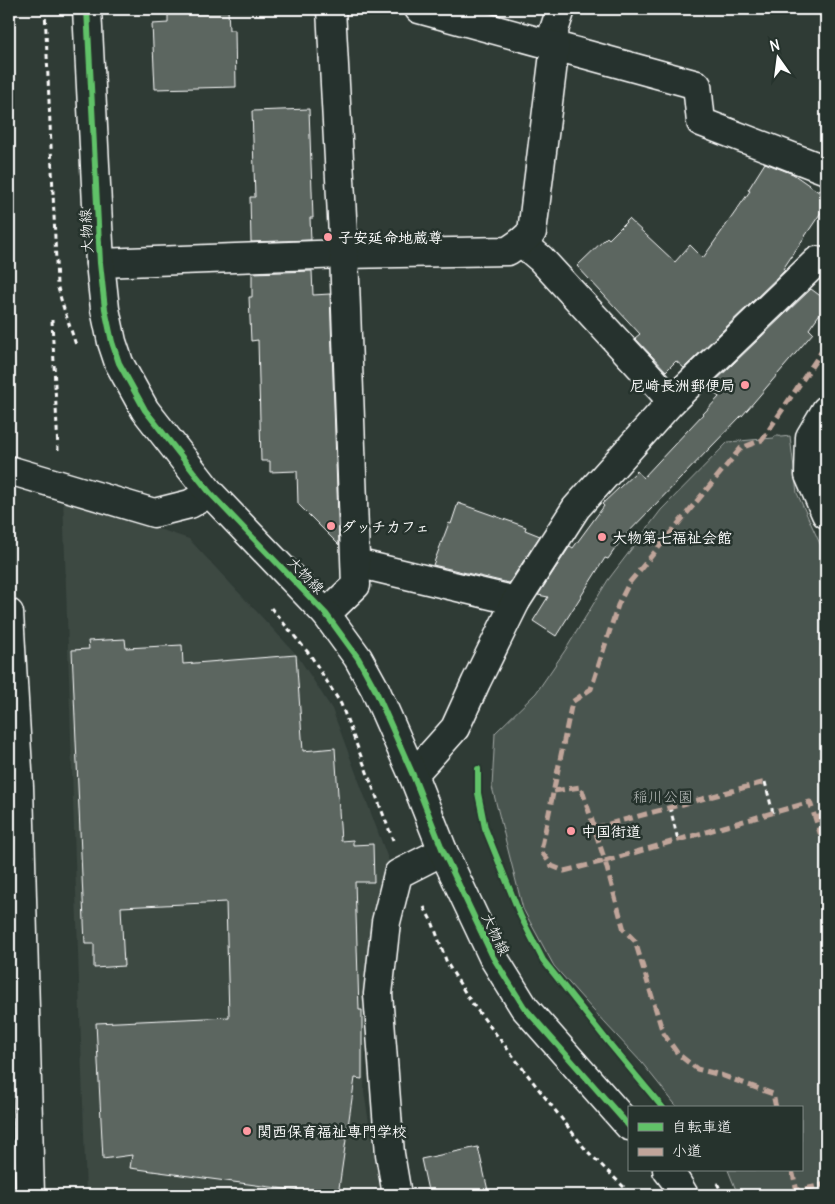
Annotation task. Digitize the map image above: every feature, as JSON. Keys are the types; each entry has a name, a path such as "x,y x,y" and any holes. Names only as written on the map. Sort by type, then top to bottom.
{"street":[{"name":"大物線","path":"87,9 100,263 105,310 118,364 145,410 210,493 326,614 358,658 414,775 443,851 493,957 524,1007 628,1125"},
{"path":"326,614 356,585 344,254 331,9"},
{"path":"419,9 697,85 701,122 826,170"},
{"path":"100,263 344,254 508,251 532,232 555,46 554,30 560,9"},
{"path":"521,242 541,259 672,401"},
{"path":"414,775 455,728 516,601 576,508 672,401 823,255"},
{"path":"826,410 810,437 809,475 826,514"},
{"path":"9,470 154,513 190,504 210,493"},
{"path":"356,563 516,601"},
{"path":"9,613 30,1195"},
{"path":"397,1195 390,1154 378,994 386,922 398,874 443,851"},
{"path":"669,1172 684,1195"}],"path":[{"path":"45,9 57,284 78,349"},
{"path":"52,320 60,485"},
{"path":"269,606 311,656 341,704 382,813 406,870 448,963 471,1002 586,1150 632,1195"},
{"path":"478,769 478,793 486,828 521,917 543,960 660,1106"},
{"path":"765,782 773,813"},
{"path":"670,807 678,840"}],"shaded area":[{"path":"63,497 189,539 297,655 332,709 390,864 376,896 366,1005 364,1092 381,1195 86,1195"}],"green space":[{"name":"稲川公園","path":"775,436 790,436 797,493 826,557 826,1195 738,1195 729,1172 802,1172 802,1106 676,1106 642,1063 554,966 523,909 492,787 495,733 536,693 566,649 608,580 661,510 728,442 774,438"}],"building":[{"path":"168,9 228,9 229,30 235,30 236,87 155,89 152,24 168,23"},
{"path":"309,109 313,218 310,218 311,240 251,242 250,197 255,197 252,111"},
{"path":"765,163 793,174 826,197 826,205 783,269 785,270 684,368 676,361 666,371 635,338 640,334 577,266 629,219 675,262 690,245 703,258 750,191 748,190"},
{"path":"312,271 313,295 330,294 339,545 298,504 297,471 270,472 270,461 261,461 258,340 251,341 249,297 252,297 252,273"},
{"path":"811,289 826,300 826,305 809,329 813,333 742,416 622,539 608,559 605,558 556,636 533,621 548,597 538,595 570,546 573,548 604,506 602,504 637,471 643,478 719,397 708,388"},
{"path":"458,503 526,527 525,530 540,536 509,583 433,565"},
{"path":"125,639 126,648 182,645 183,664 296,655 303,751 335,748 341,841 353,840 353,845 373,844 374,882 355,882 359,1010 362,1010 362,1079 355,1078 338,1195 130,1168 132,1155 103,1159 96,1023 229,1017 226,902 121,907 124,966 94,968 94,944 85,944 72,650 89,649 88,641"},
{"path":"478,1147 489,1195 429,1195 421,1159"}],"marked path":[{"path":"776,1106 773,1094 721,1075 697,1069 678,1054 663,1033 635,941 624,930 605,861 564,871 552,866 541,851 572,702 591,689 618,605 629,583 741,448 762,440 826,345"},
{"path":"594,828 765,782"},
{"path":"554,791 581,787 605,861 810,802 820,833 826,832"},
{"path":"815,818 826,815"},
{"path":"792,1172 797,1191 826,1184"}],"cycle path":[{"path":"87,9 100,263 105,309 112,342 119,363 145,410 210,493 326,614 358,658 375,689 413,775 443,851 493,957 524,1007 628,1125"},
{"path":"478,769 478,793 485,828 521,917 543,960 661,1106"}],"place":[{"name":"子安延命地蔵尊","path":"328,237"},
{"name":"尼崎長洲郵便局","path":"745,385"},
{"name":"ダッチカフェ","path":"331,526"},
{"name":"大物第七福祉会館","path":"602,537"},
{"name":"中国街道","path":"571,831"},
{"name":"関西保育福祉専門学校","path":"247,1131"}]}
